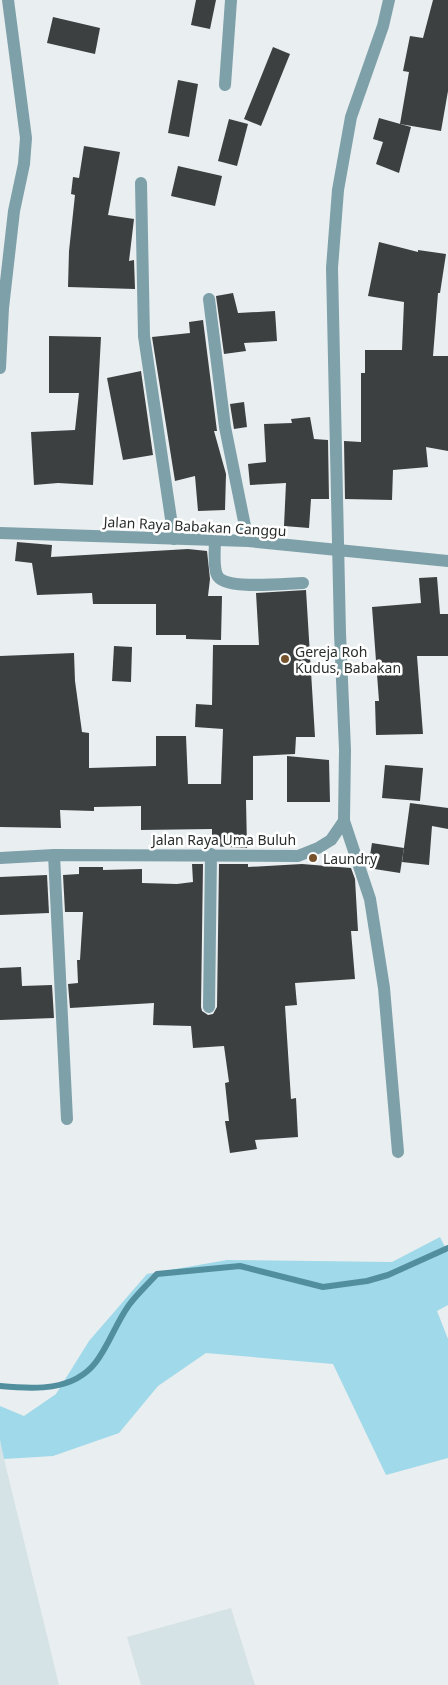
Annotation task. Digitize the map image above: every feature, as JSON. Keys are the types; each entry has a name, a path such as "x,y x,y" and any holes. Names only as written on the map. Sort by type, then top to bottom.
{"street":[{"path":"0,368 3,308 14,211 24,164 26,138 20,79 11,33 8,0"},
{"path":"225,85 231,0"},
{"path":"389,0 383,26 351,117 338,190 332,268 340,634 345,750 344,821 370,899 384,988 398,1152"},
{"path":"141,184 144,336 174,540"},
{"path":"208,299 225,427 248,541"},
{"name":"Jalan Raya Babakan Canggu","path":"0,533 248,541 448,561"},
{"path":"215,540 216,573 218,578 230,585 303,583"},
{"name":"Jalan Raya Uma Buluh","path":"0,858 54,855 212,854 298,856 318,848 331,840 344,821"},
{"path":"209,1007 212,854"},
{"path":"54,855 67,1119"}],"shaded area":[{"path":"440,1237 448,1253 448,1305 437,1311 448,1339 448,1458 386,1475 333,1364 206,1353 158,1386 119,1433 53,1456 4,1459 0,1440 0,1406 24,1416 56,1394 89,1341 147,1274 227,1260 392,1262"},
{"path":"0,1440 4,1459 59,1685 0,1685"},
{"path":"231,1608 255,1685 141,1685 127,1637"}],"building":[{"path":"196,0 216,0 210,29 191,25"},
{"path":"433,0 448,0 448,91 441,131 400,124 409,72 403,71 410,36 423,38"},
{"path":"53,17 100,28 95,54 47,43"},
{"path":"273,47 290,54 261,126 244,119"},
{"path":"178,80 198,84 189,137 168,133"},
{"path":"379,118 411,127 399,173 376,164 383,142 373,139"},
{"path":"229,119 248,124 237,166 218,161"},
{"path":"84,146 120,152 108,215 134,219 129,261 134,260 135,289 68,287 69,251 75,195 71,194 73,177 79,178"},
{"path":"178,166 222,176 215,206 171,196"},
{"path":"379,242 418,252 418,250 446,254 440,293 438,293 433,356 448,356 448,451 426,447 428,467 393,470 392,500 345,499 344,441 361,442 361,373 365,373 365,350 402,350 404,302 368,296"},
{"path":"233,293 238,313 275,311 277,341 244,343 246,351 224,354 216,296"},
{"path":"203,320 217,431 214,431 226,474 225,510 198,511 195,476 175,481 152,337 190,333 189,322"},
{"path":"49,336 101,337 93,485 58,483 34,485 31,432 75,430 79,393 49,393"},
{"path":"141,371 153,455 123,460 107,378"},
{"path":"244,402 247,427 234,429 230,404"},
{"path":"310,417 314,439 328,440 329,499 311,499 309,528 284,526 286,483 250,485 248,464 266,462 264,424 292,423 291,419"},
{"path":"17,542 52,545 51,557 188,549 207,551 210,579 208,596 222,596 221,640 186,639 186,635 156,635 156,604 93,604 92,593 37,595 32,563 15,561"},
{"path":"437,577 440,614 448,614 448,656 417,656 423,734 376,735 375,701 379,701 372,607 421,603 419,578"},
{"path":"306,590 315,737 296,737 295,754 253,756 253,800 246,800 247,848 212,846 212,829 141,830 141,806 94,807 94,811 60,810 61,828 0,827 0,656 74,653 75,681 82,732 89,733 89,768 156,766 156,736 186,736 188,784 221,784 223,729 195,727 196,704 212,705 213,645 259,645 256,593"},
{"path":"114,646 132,647 131,682 112,681"},
{"path":"287,756 329,760 330,802 287,802"},
{"path":"385,765 423,768 420,801 382,798"},
{"path":"410,803 448,808 448,829 432,826 429,865 402,862"},
{"path":"372,843 404,848 400,873 368,868"},
{"path":"192,864 203,864 201,1007 202,1011 208,1015 213,1014 217,1007 219,864 248,864 248,867 302,864 351,868 355,879 358,931 351,931 355,979 295,983 297,1005 285,1006 291,1099 296,1098 298,1137 255,1140 257,1149 230,1153 225,1121 229,1121 225,1083 229,1082 224,1046 193,1048 191,1026 153,1025 154,1003 70,1008 68,984 78,983 77,960 80,960 83,912 65,912 63,875 79,874 79,867 103,867 103,870 142,869 142,883 177,884 193,882"},
{"path":"47,875 49,913 0,915 0,877"},
{"path":"21,967 22,986 52,985 54,1018 0,1020 0,968"}],"waterway":[{"path":"0,1386 26,1388 52,1386 64,1384 87,1372 101,1355 129,1305 157,1274 240,1266 323,1287 367,1281 388,1275 448,1248"}],"place":[{"name":"Gereja Roh Kudus, Babakan","path":"285,659"},
{"name":"Laundry","path":"313,858"}]}
